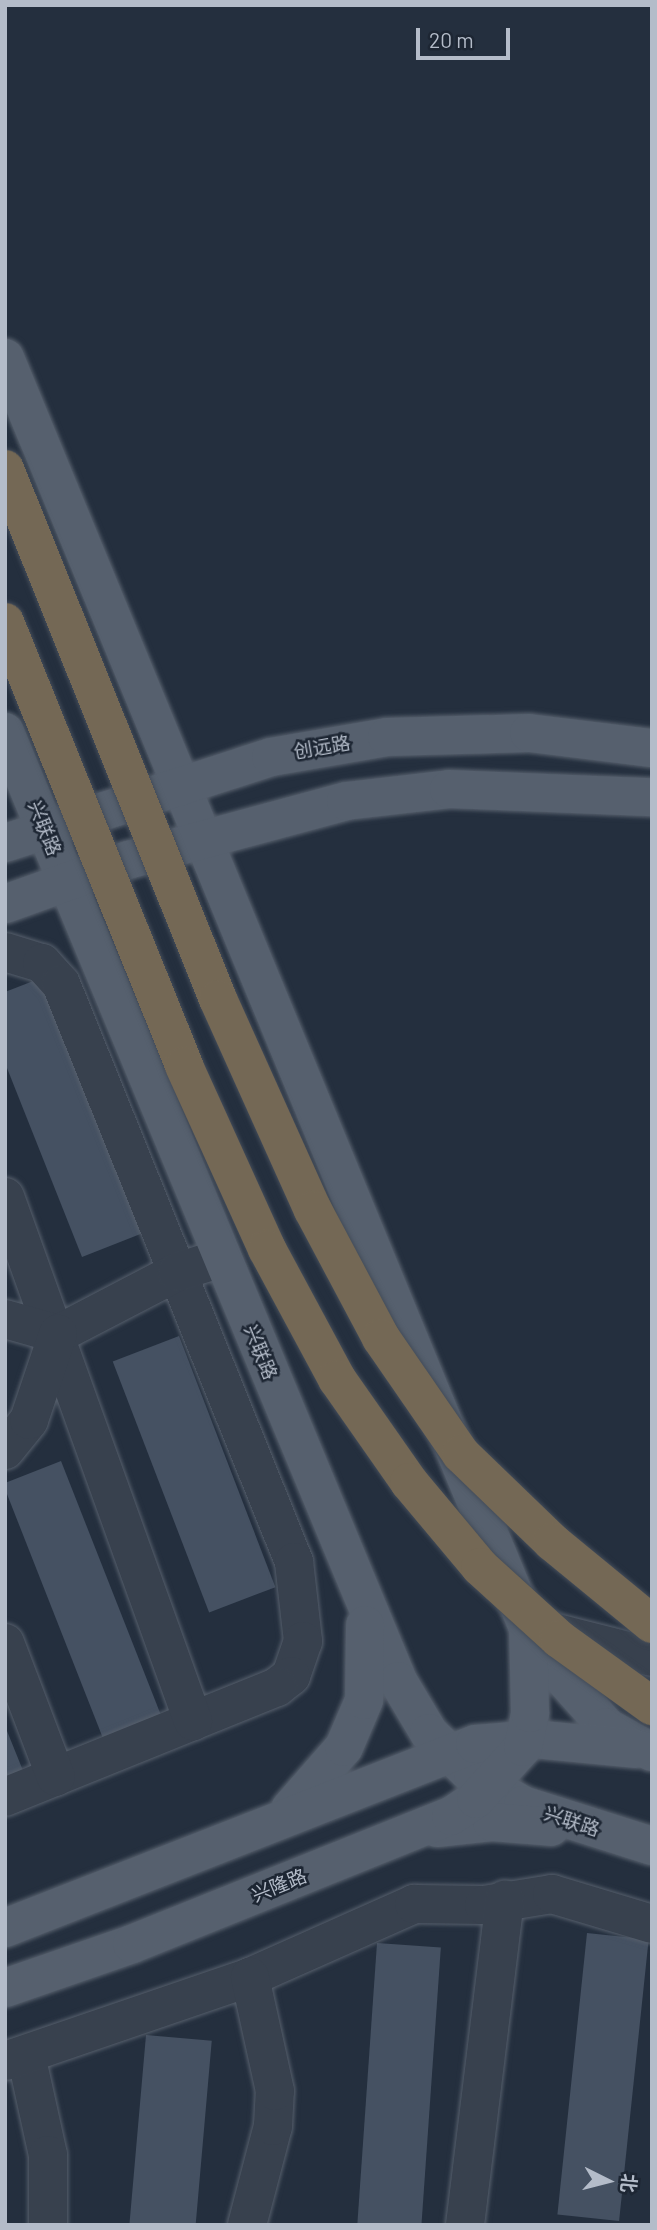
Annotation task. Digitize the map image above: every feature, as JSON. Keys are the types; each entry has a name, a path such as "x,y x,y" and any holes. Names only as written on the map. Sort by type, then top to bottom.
{"highway":[{"path":"5,469 218,999 313,1210 380,1338 461,1454 552,1542 652,1624"},
{"path":"5,622 184,1066 267,1249 337,1379 409,1482 480,1567 559,1639 652,1706"}],"main road":[{"path":"5,358 527,1626 556,1671 607,1727 650,1752"},
{"name":"兴联路","path":"5,732 398,1681 429,1733 490,1786 523,1805 640,1843"},
{"name":"创远路","path":"5,843 180,785 314,748 449,732 529,733 652,748"},
{"path":"5,904 201,838 345,801 449,789 652,797"},
{"path":"280,1819 344,1746 364,1700 368,1661 362,1595"},
{"name":"兴隆路","path":"5,1988 451,1816 490,1786 524,1740 530,1713 527,1626"},
{"path":"5,1928 449,1753 524,1740 650,1752"},
{"path":"404,1835 492,1822 640,1843"}],"street":[{"path":"5,952 42,963 61,984 294,1562 303,1641 290,1676 277,1687 5,1797"},
{"path":"5,1197 58,1334 193,1721"},
{"path":"5,1319 58,1334 177,1272 222,1258"},
{"path":"5,1450 29,1420 58,1334"},
{"path":"527,1626 652,1657"},
{"path":"5,1643 56,1777"},
{"path":"48,2225 48,2155 15,2058 250,1977 414,1904 484,1905 505,1899 552,1894 652,1924"},
{"path":"465,2225 505,1899"},
{"path":"247,2225 273,2126 275,2091 250,1977"}],"building":[{"path":"41,978 143,1233 82,1257 5,1063 5,992"},
{"path":"179,1336 275,1587 209,1613 113,1361"},
{"path":"61,1461 166,1728 108,1751 5,1489 5,1483"},
{"path":"5,1726 28,1783 5,1792"},
{"path":"587,1933 649,1939 619,2221 557,2214"},
{"path":"377,1943 441,1947 421,2225 357,2224"},
{"path":"146,2035 212,2041 196,2225 129,2225"}]}
